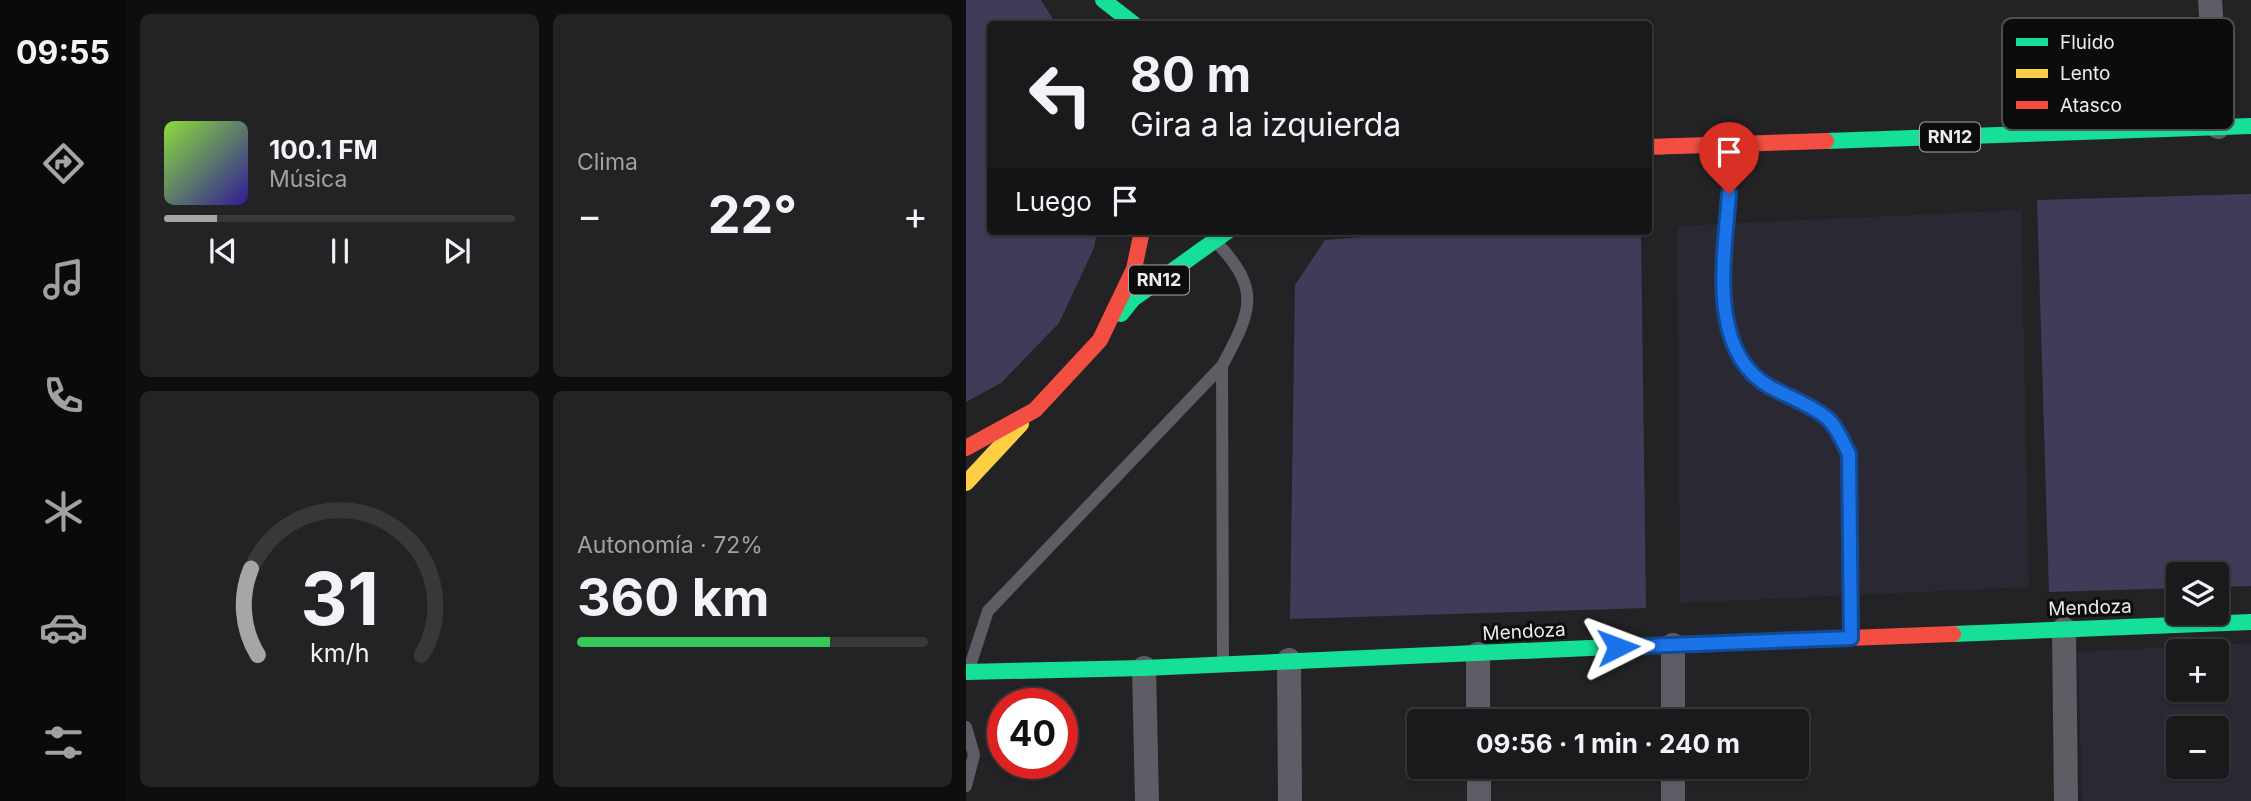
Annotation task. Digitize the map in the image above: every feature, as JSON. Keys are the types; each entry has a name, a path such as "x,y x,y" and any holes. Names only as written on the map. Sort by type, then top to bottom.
{"main road":[{"path":"1089,0 1104,21"},
{"path":"1103,0 1130,21"},
{"name":"RN12","path":"1652,148 2137,130"},
{"name":"RN12","path":"1100,340 1134,270 1141,235"},
{"name":"RN12","path":"966,448 1035,410 1100,340 1133,299 1221,235"},
{"path":"966,483 1035,410"},
{"name":"Mendoza","path":"967,672 1144,668 2251,622"}],"street":[{"path":"2210,0 2211,18"},
{"path":"2064,629 2066,801"},
{"path":"1673,645 1673,709"},
{"path":"1478,654 1478,709"},
{"path":"1289,660 1290,801"},
{"path":"1144,668 1147,801"},
{"path":"1479,779 1479,801"},
{"path":"1673,779 1673,801"}],"lane":[{"path":"1732,145 1723,292 1728,330 1745,365 1766,385 1827,418 1849,454 1851,638"},
{"path":"967,672 988,611 1222,366 1240,331 1249,302 1236,262 1221,235"},
{"path":"1222,366 1223,663"},
{"path":"966,727 974,755 966,786"}],"shaded area":[{"path":"966,0 1041,0 1054,21 987,21 987,235 1096,235 1094,248 1059,323 1001,383 966,402"},
{"path":"2251,194 2251,586 2229,587 2229,562 2166,562 2166,588 2049,592 2037,200"},
{"path":"2021,210 2029,587 1680,603 1677,226"},
{"path":"1385,235 1641,235 1646,608 1290,619 1295,285 1325,240"},
{"path":"2251,643 2251,801 2082,801 2078,652 2166,647 2166,702 2229,702 2229,644"}],"traffic: fast":[{"path":"1103,0 1130,21"},
{"path":"2234,127 2251,126"},
{"path":"1826,141 2138,130"},
{"path":"1121,314 1133,299 1222,235"},
{"path":"1953,634 2251,622"},
{"path":"966,672 1144,668 1611,647"}],"traffic: slow":[{"path":"966,483 1021,424"}],"traffic: jam":[{"path":"1652,147 1826,141"},
{"path":"966,448 1035,410 1100,340 1134,269 1141,235"},
{"path":"1611,647 1953,634"}],"route":[{"path":"1618,647 1851,638 1849,454 1827,418 1766,385 1745,365 1728,330 1723,292 1729,194"}]}
